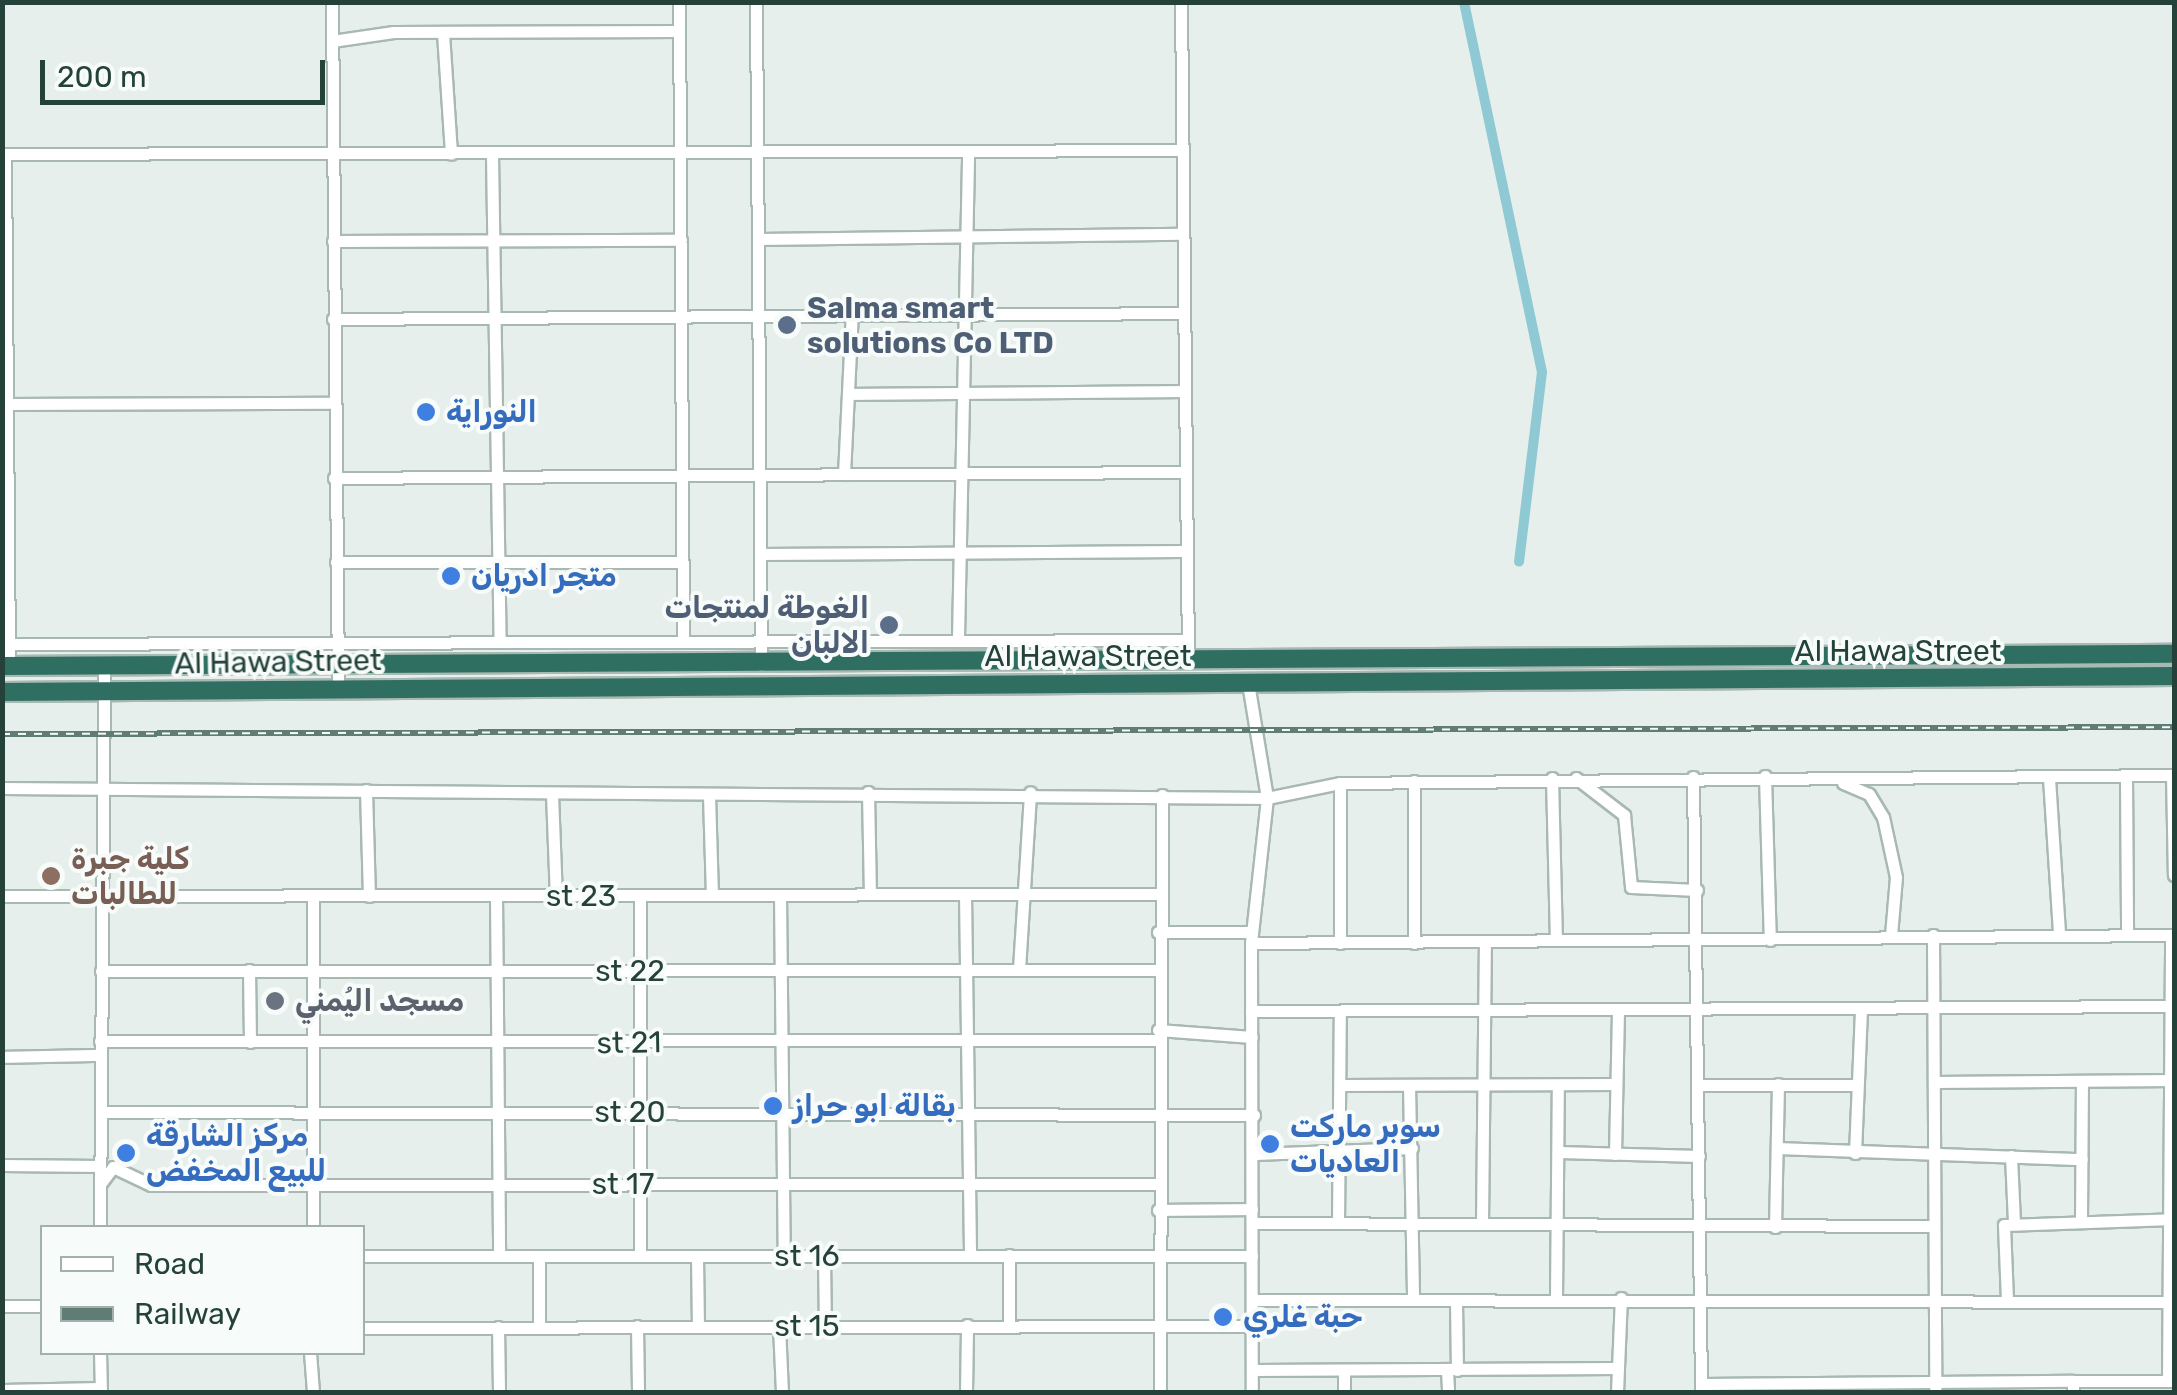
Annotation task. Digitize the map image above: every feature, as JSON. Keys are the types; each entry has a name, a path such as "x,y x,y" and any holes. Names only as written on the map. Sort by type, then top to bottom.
{"highway":[{"name":"Al Hawa Street","path":"6,666 760,665 2174,654"},
{"name":"Al Hawa Street","path":"2,692 2174,676"}],"street":[{"path":"332,2 337,642 334,664 338,688"},
{"path":"679,2 683,640"},
{"path":"756,2 760,665"},
{"path":"1180,2 1182,551 1188,660"},
{"path":"332,42 442,32 679,31"},
{"path":"442,32 451,154"},
{"path":"6,666 12,404 5,328 4,154 968,154 1182,150"},
{"path":"492,154 500,640"},
{"path":"958,637 968,154"},
{"path":"758,239 1182,234"},
{"path":"333,241 680,240"},
{"path":"844,474 852,312"},
{"path":"333,319 495,322 680,314 1182,313"},
{"path":"848,394 1182,391"},
{"path":"12,404 334,403"},
{"path":"334,478 1182,472"},
{"path":"760,554 960,549 1182,551"},
{"path":"336,562 680,562"},
{"path":"7,644 958,637 1184,640"},
{"path":"100,1225 104,666"},
{"path":"1248,683 1248,730 1266,798 1251,938 1256,1154 1252,1208 1252,1392"},
{"path":"2,788 709,795 1030,792 1266,798 1340,782 2173,775 2174,876"},
{"path":"1765,776 1770,940"},
{"path":"1158,932 1340,943 1556,940 1698,941 1770,940 2128,931 2173,935 2172,1381 2073,1387 1701,1388 1702,1085 1698,941 1696,890 1693,777"},
{"path":"2126,777 2128,931"},
{"path":"1552,778 1556,940"},
{"path":"1576,778 1624,816 1631,887 1696,890"},
{"path":"1831,778 1869,794 1883,817 1896,877 1891,935"},
{"path":"2049,778 2059,933"},
{"path":"1414,781 1414,943"},
{"path":"1340,782 1340,943"},
{"path":"366,790 369,896"},
{"path":"868,792 870,894"},
{"path":"1019,968 1020,894 1030,792"},
{"path":"552,794 556,896"},
{"path":"709,795 712,894"},
{"path":"1160,1392 1158,894 1162,795"},
{"path":"965,894 970,1255"},
{"name":"st 23","path":"2,896 1158,894"},
{"path":"780,895 784,1256"},
{"path":"313,896 314,1225"},
{"path":"496,896 499,1256"},
{"path":"640,896 640,1256"},
{"path":"1933,935 1937,1010 1932,1226 1935,1386"},
{"path":"1482,1223 1484,942"},
{"name":"st 22","path":"101,970 1159,970"},
{"path":"249,970 250,1042"},
{"path":"1251,1011 1700,1012 2172,1006"},
{"path":"1854,1153 1856,1085 1865,1071 1860,1010"},
{"path":"1338,1223 1343,1152 1340,1012"},
{"path":"1615,1154 1618,1012"},
{"name":"st 21","path":"100,1041 639,1044 783,1038 1252,1037"},
{"path":"2,1057 100,1055"},
{"path":"1934,1082 2171,1080"},
{"path":"2082,1082 2082,1221"},
{"path":"1341,1084 1616,1084"},
{"path":"1776,1228 1778,1084"},
{"path":"1410,1085 1412,1300"},
{"path":"1702,1085 1856,1085"},
{"path":"1556,1297 1558,1086"},
{"name":"st 20","path":"100,1112 1159,1112 1254,1116"},
{"path":"1256,1154 1412,1148"},
{"path":"1777,1148 2082,1159"},
{"path":"1559,1152 1700,1156"},
{"path":"2011,1156 2014,1223"},
{"path":"2,1165 100,1166"},
{"name":"st 17","path":"101,1183 114,1167 150,1185 1158,1184"},
{"path":"1158,1210 1252,1208"},
{"path":"2007,1300 2003,1229 2014,1223 2172,1219"},
{"path":"1252,1224 1932,1226"},
{"path":"1009,1254 1009,1325"},
{"name":"st 16","path":"365,1256 1252,1256"},
{"path":"538,1256 539,1326"},
{"path":"697,1256 698,1326"},
{"path":"824,1257 825,1326"},
{"path":"1252,1300 1556,1297 2172,1302"},
{"path":"1617,1392 1621,1298"},
{"path":"1448,1392 1456,1300"},
{"path":"2,1306 40,1306"},
{"path":"966,1392 967,1324"},
{"path":"637,1326 638,1392"},
{"path":"780,1326 782,1392"},
{"name":"st 15","path":"365,1328 1252,1326"},
{"path":"498,1327 499,1392"},
{"path":"10,1391 100,1390 100,1355"},
{"path":"310,1355 313,1392"},
{"path":"1252,1370 1616,1368"},
{"path":"1344,1372 1344,1392"}],"waterway":[{"path":"1464,2 1542,372 1519,562"}],"railway":[{"path":"2,734 2174,727"}],"place":[{"name":"Salma smart solutions Co LTD","path":"787,325"},
{"name":"النوراية","path":"426,412"},
{"name":"متجر ادريان","path":"451,576"},
{"name":"الغوطة لمنتجات الالبان","path":"889,625"},
{"name":"كلية جبرة للطالبات","path":"51,876"},
{"name":"مسجد اليُمني","path":"275,1001"},
{"name":"بقالة ابو حراز","path":"773,1106"},
{"name":"سوبر ماركت العاديات","path":"1270,1144"},
{"name":"مركز الشارقة للبيع المخفض","path":"126,1153"},
{"name":"حبة غلري","path":"1223,1317"}]}
